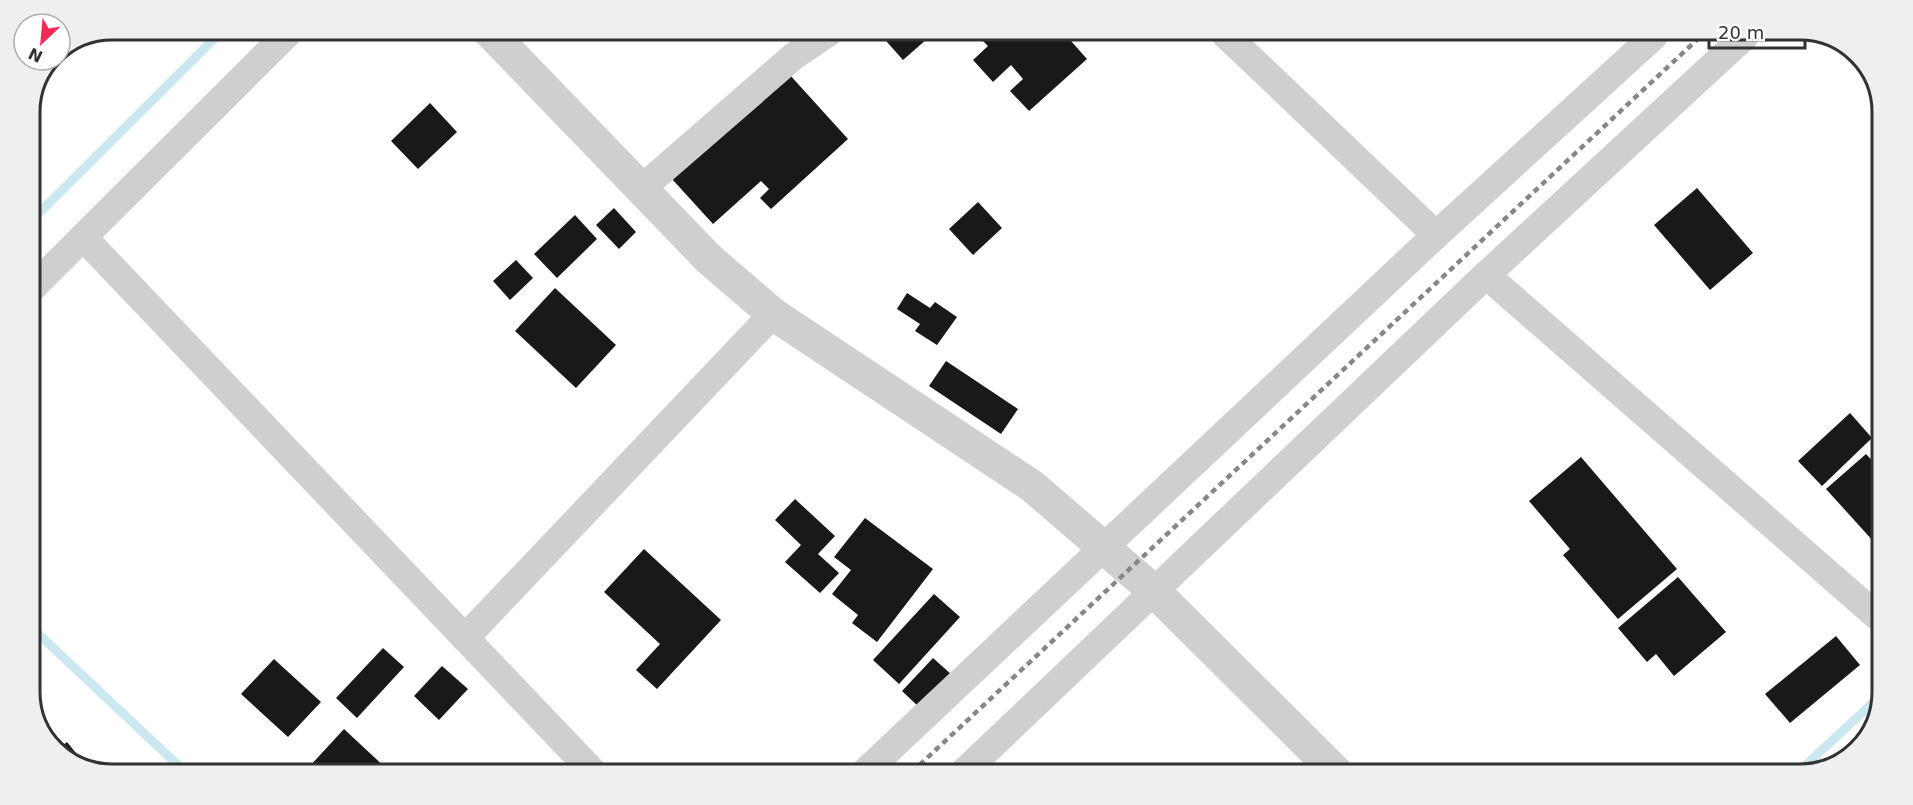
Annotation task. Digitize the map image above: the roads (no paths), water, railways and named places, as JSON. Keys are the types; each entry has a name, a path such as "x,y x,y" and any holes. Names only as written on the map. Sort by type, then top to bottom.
{"street":[{"path":"41,279 281,40"},
{"path":"498,40 709,260 773,314 1032,486 1154,591 1327,764"},
{"path":"641,189 794,56 818,40"},
{"path":"1231,40 1436,235"},
{"path":"873,764 1436,235 1650,40"},
{"path":"972,764 1486,275 1741,40"},
{"path":"83,237 585,764"},
{"path":"1486,275 1872,612"},
{"path":"465,638 773,314"}],"waterway":[{"path":"41,211 213,40"},
{"path":"41,636 177,764"},
{"path":"1807,763 1871,704"}],"railway":[{"path":"921,764 1697,40"}]}
